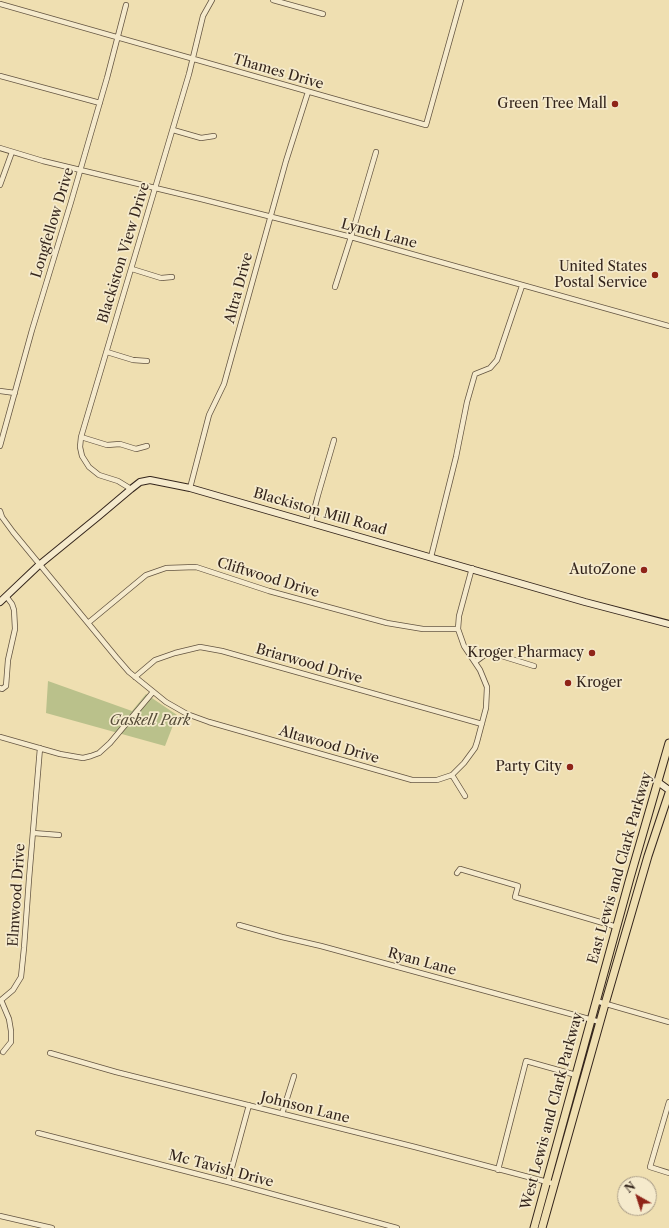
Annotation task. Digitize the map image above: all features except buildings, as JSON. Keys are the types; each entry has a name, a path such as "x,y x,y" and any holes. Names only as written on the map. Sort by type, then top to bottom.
{"main road":[{"name":"Blackiston Mill Road","path":"0,602 39,565 131,489 140,482 150,480 190,488 572,598 669,624"},
{"name":"East Lewis and Clark Parkway","path":"596,1001 669,743"},
{"path":"658,782 669,783"},
{"path":"658,782 669,792"},
{"name":"East Lewis and Clark Parkway","path":"605,1004 648,856 669,792"},
{"name":"West Lewis and Clark Parkway","path":"534,1228 596,1001"},
{"name":"West Lewis and Clark Parkway","path":"542,1228 605,1004"}],"street":[{"name":"Blackiston View Drive","path":"131,489 118,482 99,475 89,468 82,456 80,447 81,437 173,130 193,59 203,16 212,0"},
{"path":"273,0 323,14"},
{"name":"Thames Drive","path":"0,4 426,125 461,0"},
{"name":"Longfellow Drive","path":"0,446 32,330 100,103 126,5"},
{"path":"0,76 100,103"},
{"name":"Altra Drive","path":"190,488 209,414 224,384 270,216 308,92"},
{"path":"173,130 201,138 214,136"},
{"name":"Lynch Lane","path":"0,148 80,170 351,237 669,326"},
{"path":"0,186 12,152"},
{"path":"335,287 376,152"},
{"path":"132,269 161,278 172,278"},
{"path":"431,557 456,457 467,402 475,374 490,368 497,360 522,286"},
{"path":"107,352 133,360 147,361"},
{"path":"0,391 15,392"},
{"path":"81,437 107,445 120,444 136,449 148,446"},
{"path":"311,522 334,440"},
{"path":"0,511 5,521 39,565"},
{"path":"0,525 5,521"},
{"name":"Altawood Drive","path":"39,565 135,677 166,702 187,714 208,722 412,780 437,780 452,775"},
{"name":"Cliftwood Drive","path":"88,623 146,575 166,568 196,567 268,591 387,623 423,629 458,629"},
{"path":"465,796 452,775 464,763 475,748 486,708 487,687 476,662 464,646 458,629 459,616 472,568"},
{"path":"0,688 2,689 6,686 8,660 15,629 14,610 12,604 6,596"},
{"name":"Briarwood Drive","path":"135,677 155,660 175,652 200,647 222,651 482,724"},
{"path":"476,662 486,654 492,654 534,666"},
{"path":"0,737 83,758 99,753 118,734 153,692"},
{"name":"Elmwood Drive","path":"3,1052 10,1042 11,1031 9,1019 1,1000 14,990 21,977 40,748"},
{"name":"Elmwood Drive","path":"33,833 59,835"},
{"path":"457,873 460,869 518,886 515,897 616,927"},
{"name":"Ryan Lane","path":"239,925 282,938 321,946 600,1022"},
{"path":"596,1001 669,1022"},
{"name":"Johnson Lane","path":"50,1054 554,1184"},
{"path":"498,1170 526,1061 576,1075"},
{"path":"282,1114 294,1076"},
{"path":"669,1102 650,1167 669,1173"},
{"path":"228,1182 249,1105"},
{"name":"Mc Tavish Drive","path":"38,1133 228,1182 397,1228"},
{"path":"0,1216 52,1228"}],"green space":[{"name":"Gaskell Park","path":"48,681 132,711 146,694 177,715 165,746 46,713"}],"place":[{"name":"Green Tree Mall","path":"615,104"},
{"name":"United States Postal Service","path":"655,275"},
{"name":"AutoZone","path":"644,570"},
{"name":"Kroger Pharmacy","path":"592,653"},
{"name":"Kroger","path":"568,683"},
{"name":"Party City","path":"570,767"}]}
